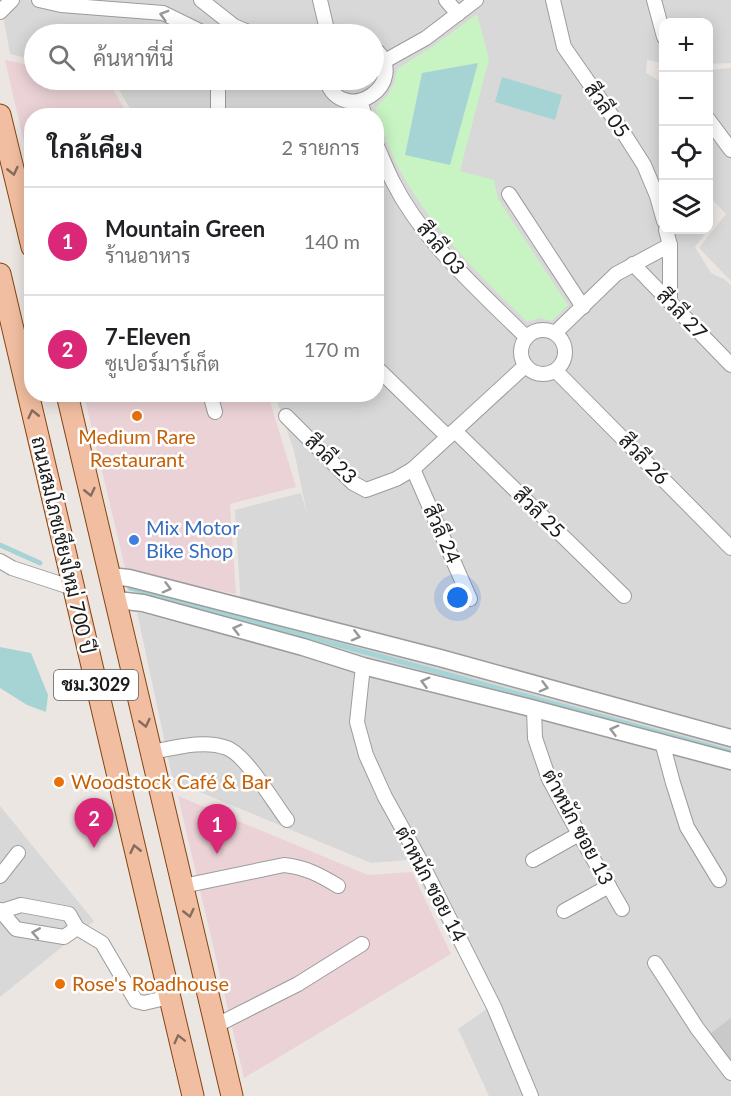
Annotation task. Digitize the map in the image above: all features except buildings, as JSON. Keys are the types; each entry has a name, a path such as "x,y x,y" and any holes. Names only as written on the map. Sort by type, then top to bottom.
{"main road":[{"path":"0,115 24,215"},
{"name":"ถนนสมโภชเชียงใหม่ 700 ปี","path":"0,274 24,377"},
{"name":"ถนนสมโภชเชียงใหม่ 700 ปี","path":"30,402 193,1096"},
{"name":"ถนนสมโภชเชียงใหม่ 700 ปี","path":"69,402 232,1096"}],"street":[{"path":"0,12 12,0"},
{"path":"39,0 163,13 186,24"},
{"path":"201,0 226,24"},
{"path":"320,0 326,24"},
{"path":"446,0 458,14"},
{"path":"384,61 426,38 476,0"},
{"name":"สีวลี 05","path":"553,0 564,48 644,165 659,204"},
{"path":"654,0 659,21"},
{"path":"218,90 218,108"},
{"path":"330,90 350,101 360,101 372,96 378,90"},
{"path":"360,101 362,108"},
{"path":"713,126 731,150"},
{"name":"สีวลี 03","path":"384,162 394,184 422,228 467,279 526,337"},
{"path":"509,194 583,307"},
{"path":"667,234 670,244 670,302"},
{"path":"555,333 616,274 670,244"},
{"name":"สีวลี 27","path":"633,264 731,365"},
{"path":"540,330 555,333 561,338 566,351 565,359 556,371 540,374 525,366 520,352 526,337 540,330"},
{"path":"413,469 525,366"},
{"name":"สีวลี 26","path":"556,371 731,548"},
{"name":"สีวลี 25","path":"384,374 624,596"},
{"path":"212,402 215,412"},
{"name":"สีวลี 23","path":"286,416 353,483 366,490 396,479 413,469"},
{"name":"สีวลี 24","path":"413,469 471,599"},
{"path":"0,561 12,568 73,588"},
{"path":"110,576 129,578 308,626 421,653 656,732 731,761"},
{"path":"117,600 154,606 363,666 534,709 656,732 731,738"},
{"name":"ตำหนัก ซอย 14","path":"363,666 357,722 366,755 385,797 421,862 494,1007 531,1096"},
{"name":"ตำหนัก ซอย 13","path":"534,709 535,738 549,779 622,909"},
{"path":"656,732 687,827 719,880"},
{"path":"152,752 206,744 228,748 246,763 287,820"},
{"path":"533,860 579,834"},
{"path":"0,876 18,853"},
{"path":"183,886 284,865 301,867 338,886"},
{"path":"564,911 609,886"},
{"path":"77,928 64,938 16,929 1,910 21,905 69,914 77,928 102,943 136,1001 144,1003 169,997"},
{"path":"215,1026 298,984 362,944"},
{"path":"655,963 697,1028 731,1073"}],"shaded area":[{"path":"0,0 731,0 731,63 713,64 713,18 659,18 659,62 647,60 646,73 659,82 659,234 705,234 695,247 711,273 731,285 731,1096 489,1096 458,1029 487,1009 409,860 371,863 173,781 137,612 243,640 235,510 301,493 307,514 294,451 277,402 384,402 384,108 130,108 119,90 384,90 384,24 24,24 24,58 10,54"},
{"path":"5,60 24,64 24,90 113,90 124,108 24,108 24,143"},
{"path":"731,68 731,281 699,248 710,234 713,234 713,230 726,214 713,200 713,70"},
{"path":"86,402 270,402 296,487 230,504 236,594 126,572"},
{"path":"178,796 368,875 412,872 451,954 244,1078"},
{"path":"0,806 94,921 0,997"},
{"path":"731,1018 731,1073 704,1038"}],"green space":[{"path":"477,14 489,59 460,171 494,180 498,199 568,305 552,321 539,318 527,322 477,272 431,218 400,171 388,145 384,134 384,108 375,108 390,91 397,69"}],"water":[{"path":"478,63 450,165 405,155 422,73"},
{"path":"502,77 562,95 555,120 495,102"},
{"path":"0,647 31,653 48,695 46,712 27,705 0,688"}],"waterway":[{"path":"0,545 40,563"},
{"path":"130,588 731,752"}],"place":[{"name":"Medium Rare Restaurant","path":"137,416"},
{"name":"Mix Motor Bike Shop","path":"134,540"},
{"name":"Woodstock Café & Bar","path":"59,782"},
{"name":"7-Eleven","path":"94,848"},
{"name":"Mountain Green","path":"217,854"},
{"name":"Rose's Roadhouse","path":"60,984"}]}
